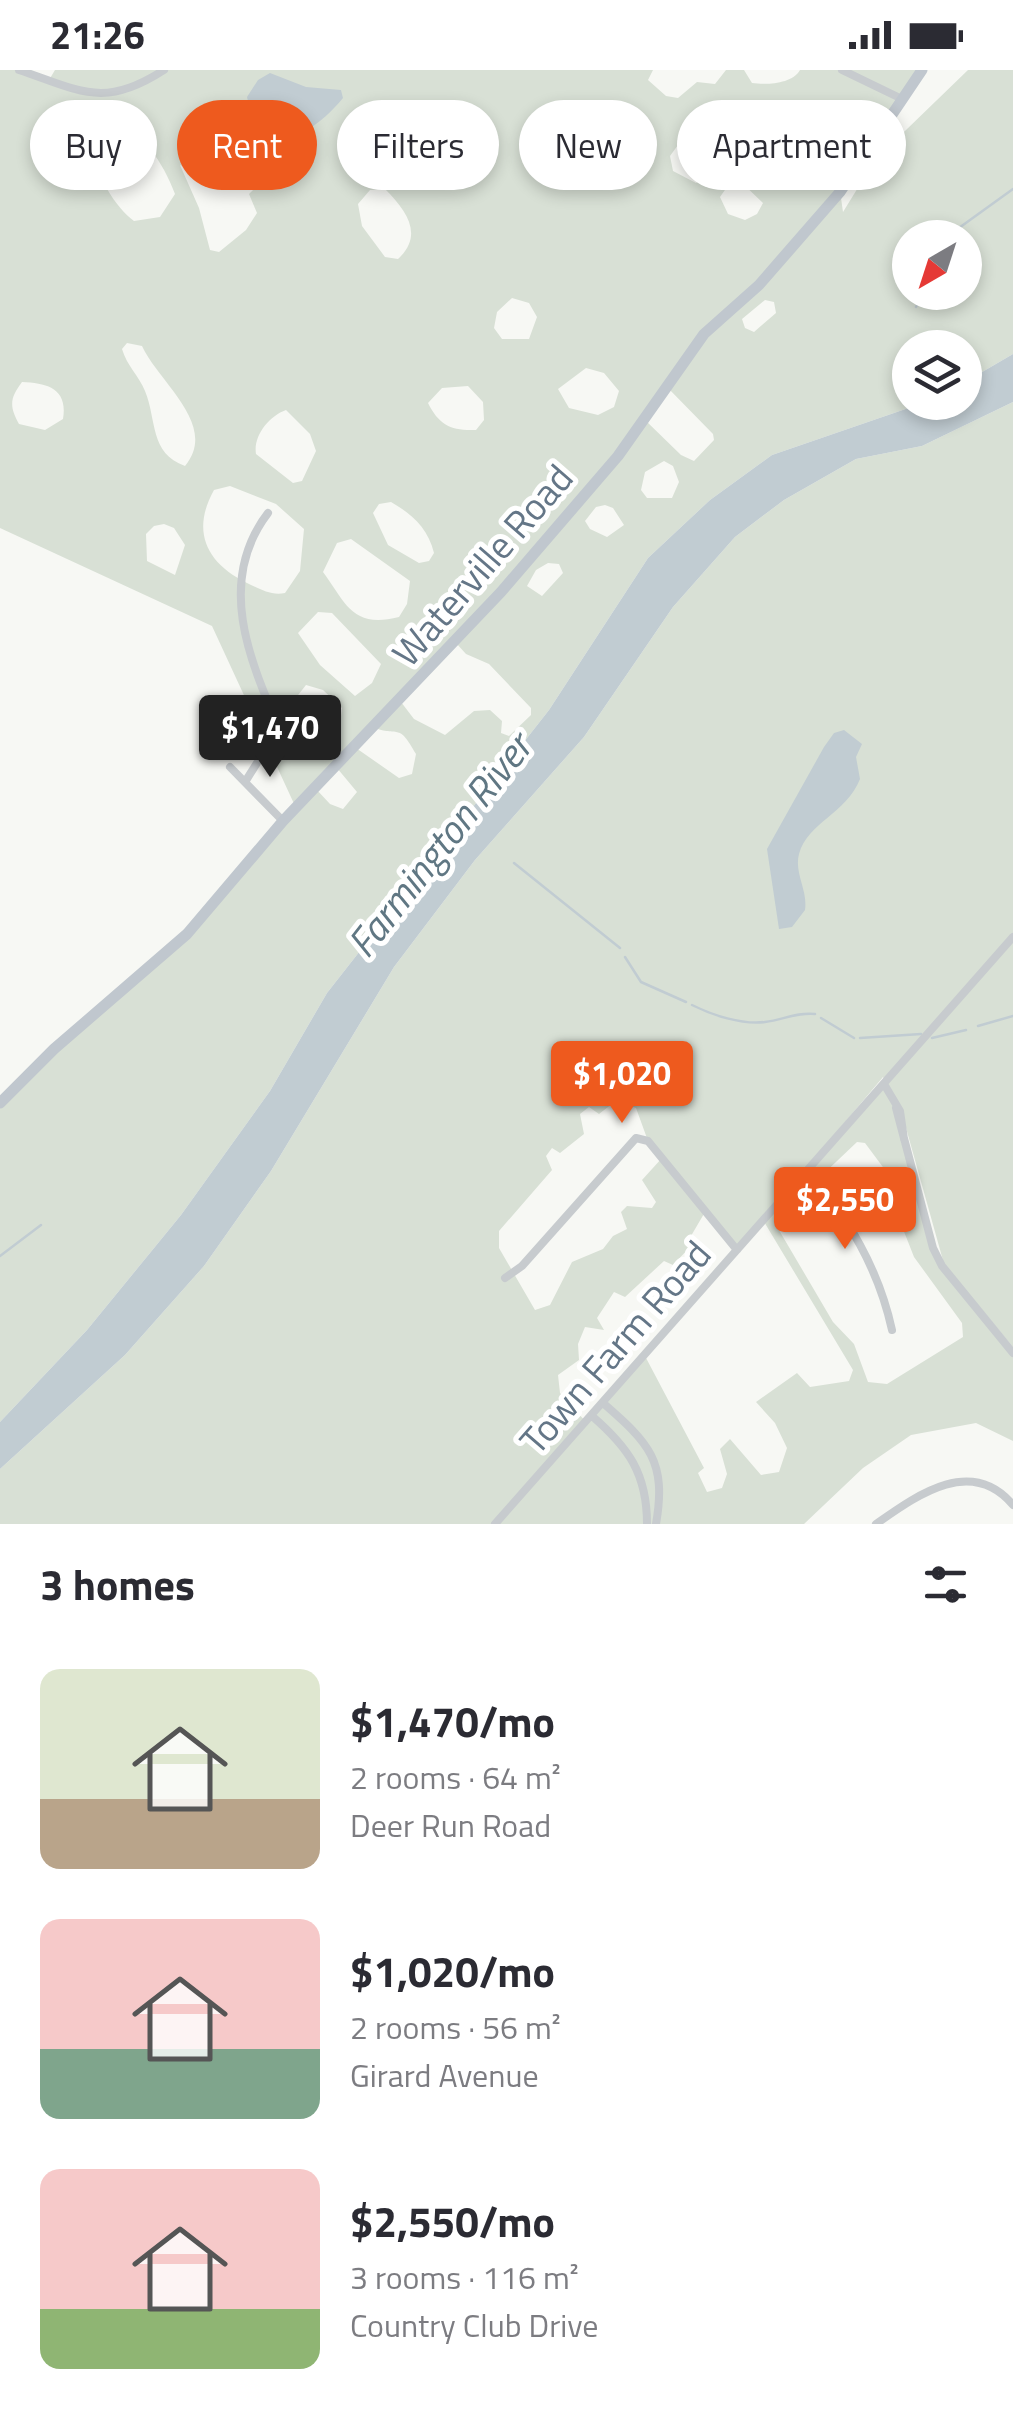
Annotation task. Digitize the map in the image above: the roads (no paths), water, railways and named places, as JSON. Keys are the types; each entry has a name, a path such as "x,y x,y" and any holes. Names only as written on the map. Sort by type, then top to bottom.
{"highway":[{"name":"Waterville Road","path":"0,1103 54,1049 188,934 284,821 403,700 618,456 704,334 759,285 808,230 922,70"}],"street":[{"path":"19,70 109,95 132,90 164,70"},
{"path":"842,70 902,99"},
{"path":"246,782 279,728 246,653 241,618 243,570 258,526 268,513"},
{"path":"230,767 284,821"},
{"name":"Town Farm Road","path":"495,1524 1013,936"},
{"path":"884,1084 896,1108 942,1266 1013,1353"},
{"path":"505,1278 522,1266 636,1138 648,1141 737,1250"},
{"path":"809,1169 861,1242 884,1296 892,1330"},
{"path":"604,1403 641,1437 654,1458 661,1486 656,1524"},
{"path":"592,1416 629,1452 640,1470 647,1524"},
{"path":"876,1524 923,1490 956,1481 998,1491 1013,1505"}],"waterway":[{"path":"970,220 1013,189"},
{"path":"514,863 620,948"},
{"path":"625,957 641,982 686,1002"},
{"path":"692,1005 747,1022 815,1014"},
{"path":"978,1026 1013,1016"},
{"path":"821,1018 854,1038"},
{"path":"932,1038 966,1030"},
{"path":"860,1038 921,1034"},
{"path":"0,1256 41,1225"}],"water label":[{"name":"Farmington River","path":"439,845"}]}
